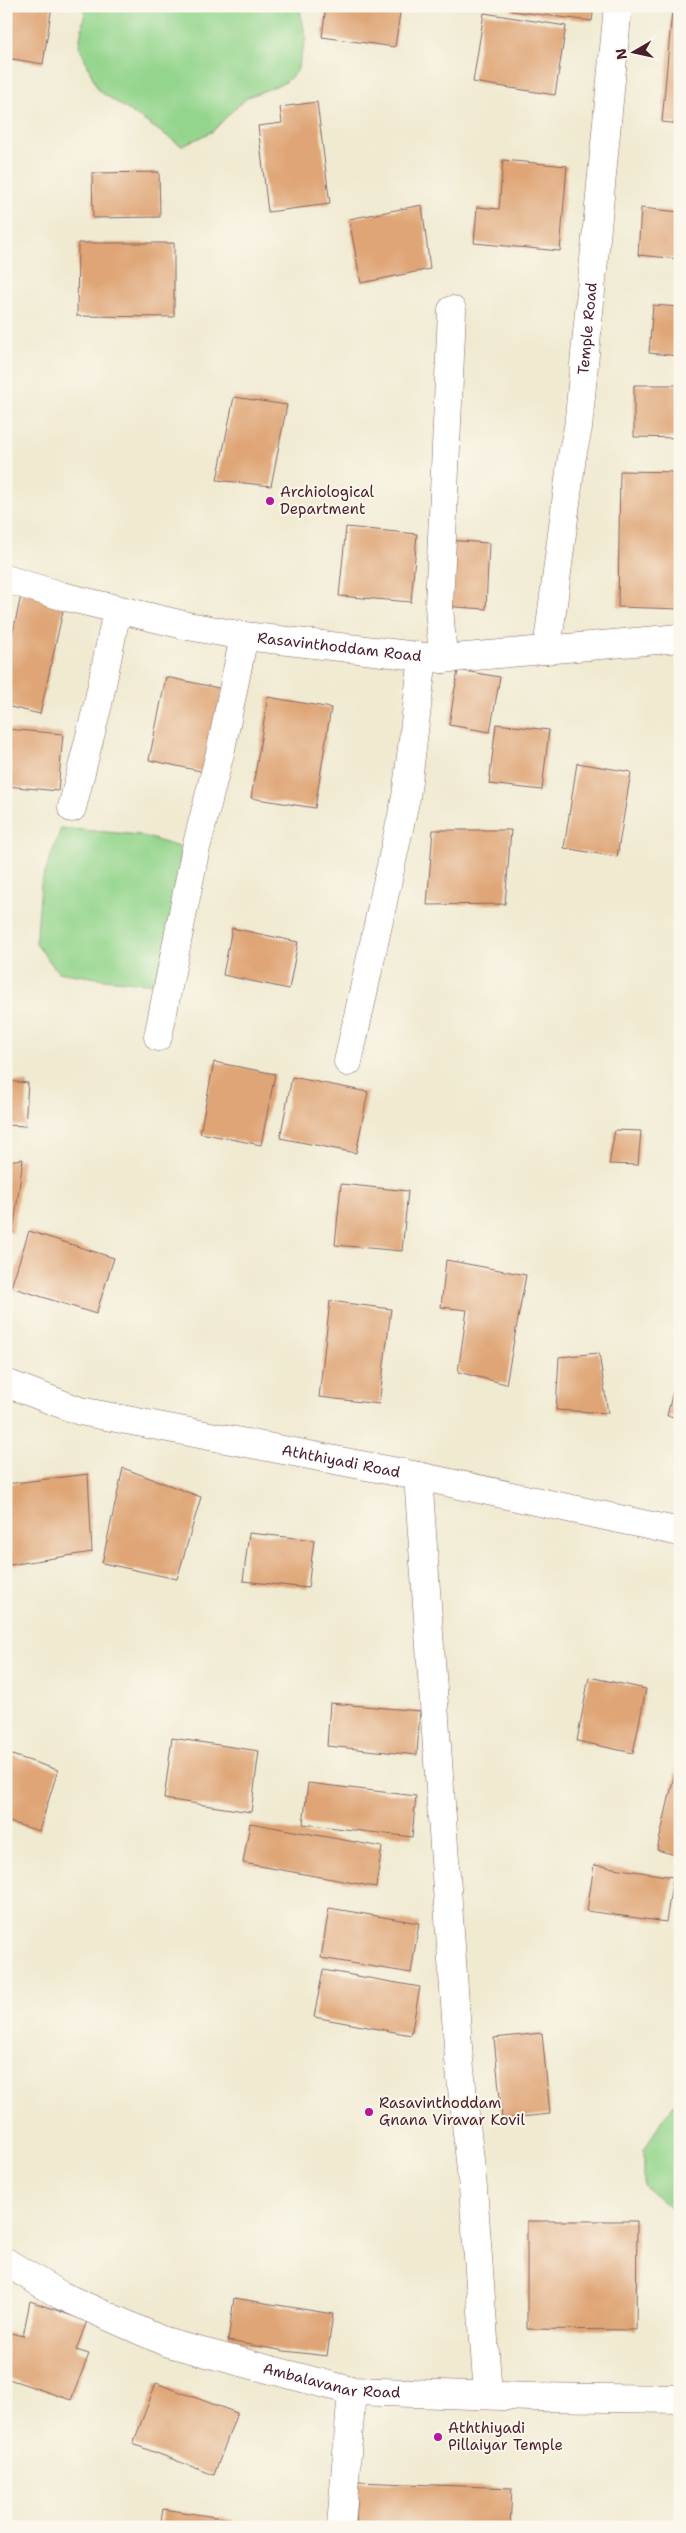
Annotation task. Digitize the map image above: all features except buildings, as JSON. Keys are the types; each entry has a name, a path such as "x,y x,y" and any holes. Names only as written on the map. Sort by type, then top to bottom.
{"street":[{"name":"Temple Road","path":"547,650 572,456 578,428 618,6"},
{"path":"348,1062 406,797 433,658 438,606 452,310"},
{"name":"Rasavinthoddam Road","path":"6,579 117,610 244,636 433,658 680,638"},
{"path":"72,808 98,704 117,610"},
{"path":"158,1037 195,852 221,749 244,636"},
{"name":"Aththiyadi Road","path":"6,1383 80,1411 418,1476 680,1532"},
{"path":"418,1476 459,2060 473,2188 488,2394"},
{"name":"Ambalavanar Road","path":"6,2262 60,2295 168,2343 352,2391 680,2399"},
{"path":"341,2527 352,2391"}],"green space":[{"path":"86,6 299,6 306,38 297,71 286,82 248,97 213,131 182,146 98,90 79,45"},
{"path":"61,828 140,835 195,852 168,985 103,979 58,972 36,944 41,884"},
{"path":"680,2099 680,2206 669,2207 644,2186 644,2150 663,2118"}],"place":[{"name":"Archiological Department","path":"270,501"},
{"name":"Rasavinthoddam Gnana Viravar Kovil","path":"369,2112"},
{"name":"Aththiyadi Pillaiyar Temple","path":"438,2437"}]}
